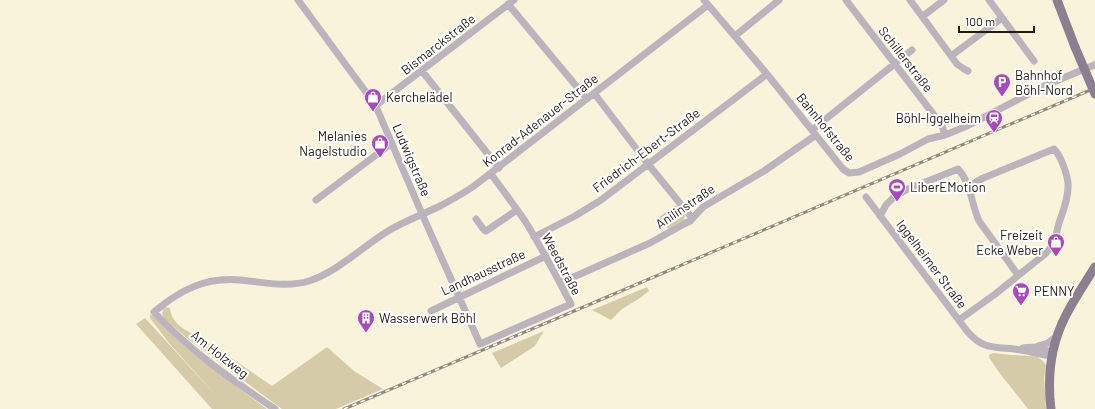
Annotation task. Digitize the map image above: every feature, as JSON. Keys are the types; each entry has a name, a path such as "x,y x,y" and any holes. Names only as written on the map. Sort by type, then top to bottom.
{"main road":[{"path":"1057,0 1095,94"},
{"path":"1051,409 1049,382 1052,356 1057,336 1068,312 1095,267"}],"street":[{"name":"Ludwigstraße","path":"298,0 376,106 480,344"},
{"path":"735,36 779,0"},
{"name":"Schillerstraße","path":"846,0 937,119 942,126 945,135"},
{"path":"910,0 951,56 961,68 968,71"},
{"path":"923,16 944,0"},
{"path":"989,0 1034,61"},
{"name":"Bismarckstraße","path":"376,106 511,2"},
{"path":"511,2 587,99"},
{"name":"Bahnhofstraße","path":"706,3 767,74 843,169 849,174 859,172 923,142 968,126 1044,86 1094,65"},
{"name":"Konrad-Adenauer-Straße","path":"154,312 167,301 183,291 209,282 228,280 278,285 306,282 315,279 397,226 456,198 491,174 706,3"},
{"path":"951,56 1002,18"},
{"name":"Anilinstraße","path":"560,283 650,243 684,224 703,207 764,171 814,133 912,50"},
{"path":"422,71 499,168"},
{"name":"Friedrich-Ebert-Straße","path":"534,237 601,200 767,74"},
{"path":"594,93 648,164 692,218"},
{"path":"316,200 392,143"},
{"path":"959,320 1045,254 1052,246 1055,240 1068,188 1066,175 1054,149 981,179 968,187"},
{"path":"880,216 886,205 899,194 958,169 963,175 968,187 979,221 1018,275"},
{"name":"Weedstraße","path":"480,344 571,304 546,256 517,210 491,174"},
{"name":"Iggelheimer Straße","path":"866,197 972,337 981,344 995,348 1014,350"},
{"path":"476,219 486,231 517,210"},
{"name":"Landhausstraße","path":"431,311 459,296 546,256"},
{"name":"Am Holzweg","path":"154,312 182,340 247,390 275,409"},
{"path":"1014,350 1048,343 1057,336"},
{"path":"1037,346 1046,349 1052,356"},
{"path":"1014,350 1052,356"}],"shaded area":[{"path":"676,205 685,216 684,220 668,229 659,217"},
{"path":"647,287 649,291 622,309 611,320 592,310"},
{"path":"165,307 170,308 174,319 182,327 203,339 272,386 327,347 354,371 383,389 336,409 282,409 188,339 165,319 162,314"},
{"path":"150,315 153,315 180,342 267,409 212,409 136,324 145,318 219,399 169,343 150,318"},
{"path":"544,331 535,346 501,368 492,353"},
{"path":"993,353 1032,356 1043,361 1046,365 1044,378 1046,409 1028,409 998,371 989,357 989,355"}],"railway":[{"path":"344,409 1095,88"}],"place":[{"name":"Bahnhof Böhl-Nord","path":"1002,97"},
{"name":"Kerchelädel","path":"373,112"},
{"name":"Böhl-Iggelheim","path":"994,133"},
{"name":"Melanies Nagelstudio","path":"380,158"},
{"name":"LiberEMotion","path":"897,202"},
{"name":"Freizeit Ecke Weber","path":"1056,257"},
{"name":"PENNY","path":"1021,306"},
{"name":"Wasserwerk Böhl","path":"366,333"}]}
